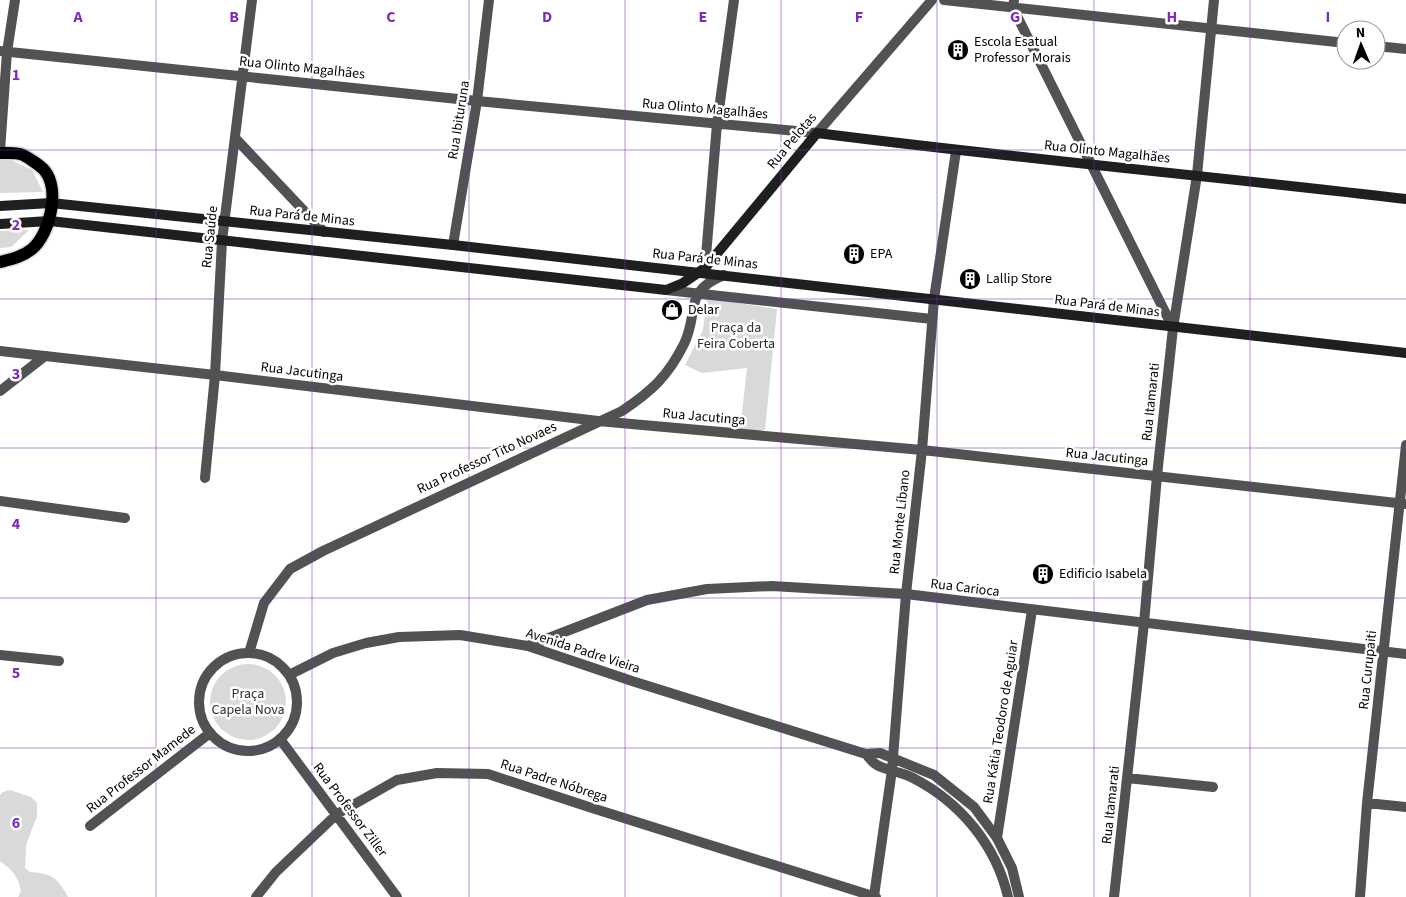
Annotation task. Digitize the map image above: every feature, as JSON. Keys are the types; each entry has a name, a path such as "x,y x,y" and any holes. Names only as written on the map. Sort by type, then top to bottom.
{"main road":[{"name":"Rua Olinto Magalhães","path":"817,133 956,151 1197,175 1406,199"},
{"name":"Rua Pelotas","path":"666,290 683,284 702,270 817,133"},
{"path":"0,152 22,154 45,171 52,186 50,221 40,239 32,249 18,258 0,262"},
{"name":"Rua Pará de Minas","path":"0,206 51,203 702,270 724,275 1174,328 1406,353"},
{"path":"0,224 50,221 666,290"}],"street":[{"path":"0,152 4,52 14,0"},
{"name":"Rua Saúde","path":"205,478 215,375 222,241 226,222 252,0"},
{"name":"Rua Ibituruna","path":"453,245 476,101 489,0"},
{"path":"702,270 717,124 734,0"},
{"name":"Rua Pelotas","path":"817,133 932,0"},
{"path":"944,0 1013,4 1210,29 1336,42"},
{"name":"Rua Itamarati","path":"1114,897 1144,623 1157,476 1174,328 1197,175 1214,0"},
{"path":"1013,4 1091,165 1174,328"},
{"path":"1386,47 1406,49"},
{"name":"Rua Olinto Magalhães","path":"4,52 243,75 476,101 817,133"},
{"path":"236,138 324,232"},
{"name":"Rua Monte Líbano","path":"875,897 894,758 906,594 922,450 934,299 956,151"},
{"path":"697,294 707,283 724,275"},
{"path":"666,290 932,319"},
{"name":"Rua Professor Tito Novaes","path":"249,653 264,603 290,569 332,546 622,411 639,400 662,380 685,342 697,294"},
{"name":"Rua Jacutinga","path":"0,352 215,375 598,422 922,450 1403,504"},
{"path":"0,391 45,356"},
{"name":"Rua Curupaiti","path":"1360,897 1367,803 1403,504 1406,446"},
{"path":"0,501 125,518"},
{"name":"Rua Carioca","path":"528,646 647,600 707,589 772,586 906,594 1406,654"},
{"name":"Rua Kátia Teodoro de Aguiar","path":"997,838 1032,610"},
{"name":"Avenida Padre Vieira","path":"289,675 333,652 366,643 399,637 460,635 528,646 632,681 866,754"},
{"path":"249,653 265,656 278,663 289,675 296,691 297,709 291,725 280,739 266,747 251,751 228,746 210,733 201,717 198,698 203,680 214,665 231,656 249,653"},
{"path":"0,655 59,660"},
{"name":"Rua Professor Mamede","path":"90,826 210,733"},
{"name":"Rua Professor Ziller","path":"280,739 398,897"},
{"path":"866,754 880,753 934,775 974,807 997,838 1012,868 1019,897"},
{"path":"866,754 876,765 905,774 935,791 968,819 979,832 992,854 1003,878 1008,897"},
{"name":"Rua Padre Nóbrega","path":"256,897 276,872 337,814 397,780 436,773 488,774 875,897"},
{"path":"1127,778 1213,787"},
{"path":"1367,803 1406,808"}],"green space":[{"path":"0,155 32,170 43,192 0,193"},
{"path":"29,230 11,247 0,248 0,231"},
{"name":"Praça da Feira Coberta","path":"707,298 777,309 765,430 740,430 747,368 702,373 685,365 703,330"},
{"name":"Praça Capela Nova","path":"248,664 263,667 275,675 283,687 286,702 283,717 275,729 263,737 248,740 233,737 221,729 213,717 210,702 213,687 221,675 233,667"},
{"path":"10,790 31,797 37,803 37,816 26,845 25,868 30,872 49,875 61,885 68,897 18,897 21,891 18,881 12,871 0,861 0,795"}],"place":[{"name":"Escola Esatual Professor Morais","path":"958,50"},
{"name":"EPA","path":"854,254"},
{"name":"Lallip Store","path":"970,279"},
{"name":"Delar","path":"672,310"},
{"name":"Edificio Isabela","path":"1043,574"}]}
